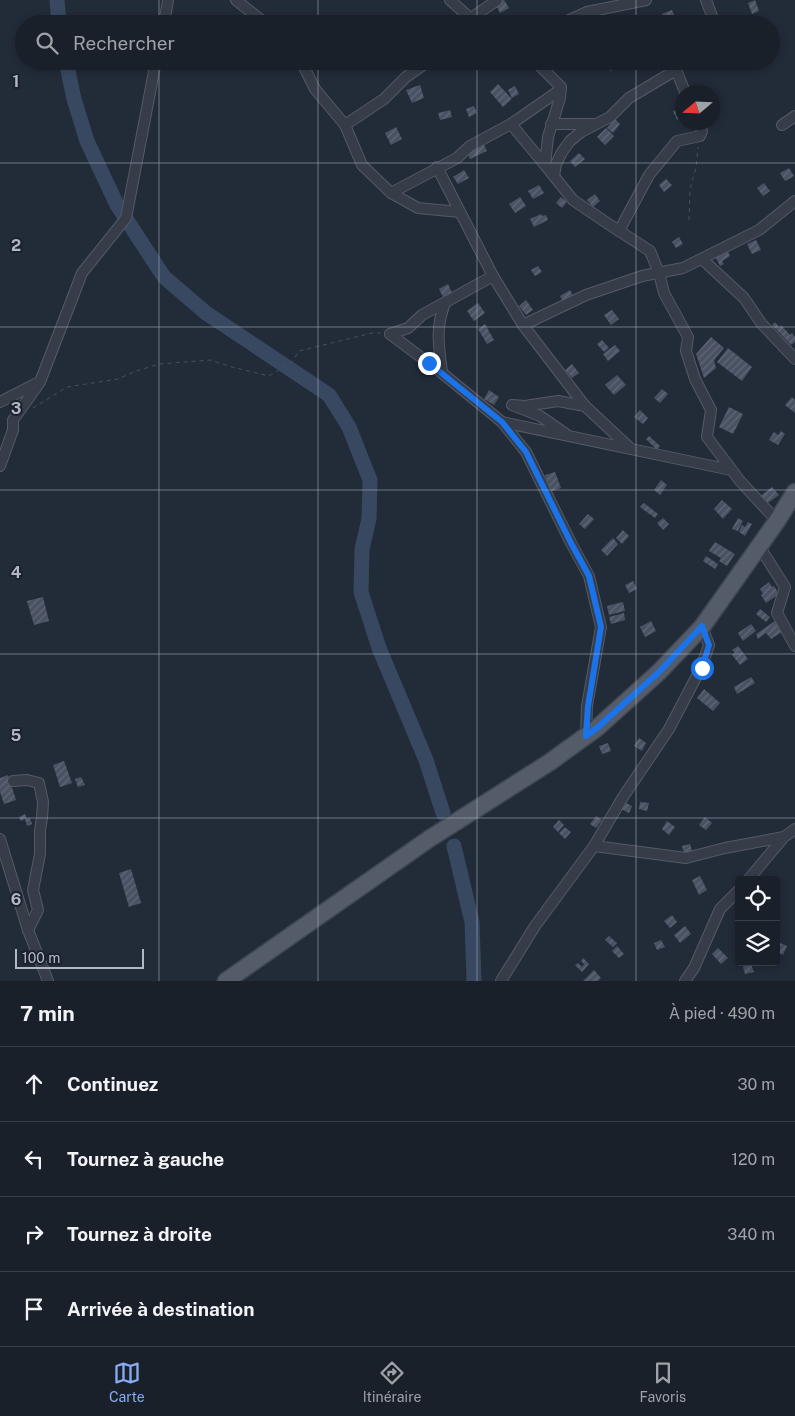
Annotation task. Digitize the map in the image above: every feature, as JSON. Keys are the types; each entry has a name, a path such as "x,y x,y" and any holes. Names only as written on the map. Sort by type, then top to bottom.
{"main road":[{"path":"226,981 429,839 550,762 597,728 659,672 702,626 777,521 795,492"}],"street":[{"path":"166,15 168,0"},
{"path":"236,0 255,15"},
{"path":"450,0 463,15"},
{"path":"477,15 497,0"},
{"path":"580,15 646,0"},
{"path":"706,0 712,15"},
{"path":"0,466 13,430 14,420 40,382 82,273 126,218 154,70"},
{"path":"306,70 315,89 345,125 362,165 390,193 418,208 460,212"},
{"path":"345,125 384,99 406,77 416,70"},
{"path":"544,70 560,87 560,98 548,136 544,165"},
{"path":"554,176 556,164 570,141 581,132 610,117 629,98 672,70"},
{"path":"679,70 683,85"},
{"path":"390,193 457,158 470,146 511,124 560,90"},
{"path":"782,126 795,116"},
{"path":"511,124 573,200 650,251 659,273 664,293 688,337 686,351 695,379 711,410 707,437 740,481 777,521"},
{"path":"551,124 597,124"},
{"path":"619,231 649,175 677,141 700,136 702,130"},
{"path":"437,167 493,276 523,325 585,406 632,450"},
{"path":"523,325 586,295 642,276 683,268 759,230 795,201"},
{"path":"702,259 744,298 761,323 795,359"},
{"path":"390,334 408,328 422,315 493,276"},
{"path":"442,373 438,332 440,316 445,303"},
{"path":"390,334 502,422 526,452 589,576 601,627 588,706 586,736"},
{"path":"0,402 40,382"},
{"path":"572,437 540,416 512,404 525,406 558,401 585,406"},
{"path":"502,422 731,470"},
{"path":"759,546 785,587 778,613 795,646"},
{"path":"501,981 535,926 594,846 623,797 669,729 702,668 709,645 702,626"},
{"path":"13,781 27,780 39,783 43,802 40,854 33,890 38,910 28,930"},
{"path":"34,810 42,818"},
{"path":"751,876 784,838 795,829"},
{"path":"594,846 686,858 725,848 784,838"},
{"path":"0,839 28,930 48,981"},
{"path":"685,981 694,968 720,909 735,894"}],"path":[{"path":"689,220 690,189 696,168 700,136"},
{"path":"14,420 67,387 118,379 160,364 210,360 269,376 292,362 299,351 372,333 390,334"}],"building":[{"path":"504,0 509,8 500,13 496,5"},
{"path":"755,0 759,11 752,14 748,3"},
{"path":"672,10 674,15 662,15"},
{"path":"498,84 512,99 503,107 490,92"},
{"path":"420,85 424,98 412,103 406,90"},
{"path":"515,86 519,94 512,98 508,90"},
{"path":"474,106 477,113 469,117 466,109"},
{"path":"450,110 452,117 440,120 438,113"},
{"path":"615,119 620,124 613,133 607,128"},
{"path":"396,127 402,139 391,145 385,133"},
{"path":"606,128 614,136 605,145 597,137"},
{"path":"483,143 487,151 470,159 466,150"},
{"path":"579,153 585,159 575,167 570,161"},
{"path":"789,168 794,176 785,181 780,173"},
{"path":"464,170 469,178 458,184 453,177"},
{"path":"666,179 672,185 664,192 659,185"},
{"path":"764,183 770,191 763,196 757,188"},
{"path":"539,185 544,193 533,199 528,191"},
{"path":"595,194 600,201 593,207 587,200"},
{"path":"520,197 526,206 515,213 509,204"},
{"path":"561,197 567,202 562,208 556,203"},
{"path":"541,214 542,216 546,215 548,220 534,227 530,219"},
{"path":"679,237 683,244 676,248 672,242"},
{"path":"756,240 761,250 752,254 747,244"},
{"path":"727,250 730,256 722,261 724,264 720,266 715,256"},
{"path":"538,266 542,272 535,276 531,270"},
{"path":"448,284 452,293 443,297 439,289"},
{"path":"570,290 574,298 564,304 560,296"},
{"path":"526,300 533,310 526,315 519,306"},
{"path":"478,303 485,313 474,321 467,311"},
{"path":"612,310 619,319 611,325 604,315"},
{"path":"775,322 779,327 781,325 790,335 792,333 795,337 795,342 791,345 772,325"},
{"path":"485,324 494,340 487,344 478,329"},
{"path":"711,337 724,348 714,360 716,368 704,378 696,354"},
{"path":"602,340 609,348 604,352 597,344"},
{"path":"615,345 620,351 608,361 603,354"},
{"path":"728,348 752,367 742,381 717,362"},
{"path":"572,364 579,373 572,378 565,370"},
{"path":"617,375 626,385 614,395 605,385"},
{"path":"662,389 668,394 660,403 654,398"},
{"path":"489,390 499,397 494,405 484,399"},
{"path":"792,397 795,400 795,413 785,405"},
{"path":"729,407 743,414 733,434 719,427"},
{"path":"640,410 648,418 643,424 634,417"},
{"path":"781,431 785,434 778,445 769,440 774,432 778,435"},
{"path":"649,436 660,446 657,450 646,439"},
{"path":"555,472 561,488 550,492 545,475"},
{"path":"661,480 667,485 660,495 654,490"},
{"path":"772,487 779,495 765,505 759,497"},
{"path":"722,500 732,509 723,519 714,509"},
{"path":"644,503 658,514 655,518 640,507"},
{"path":"588,514 594,519 585,529 579,524"},
{"path":"663,518 669,524 663,530 657,523"},
{"path":"738,518 743,521 738,531 732,529"},
{"path":"748,522 752,524 745,536 739,532 742,525 745,527"},
{"path":"623,530 629,536 622,544 616,538"},
{"path":"613,538 618,544 607,556 601,550"},
{"path":"715,542 735,554 727,566 719,561 721,558 709,551"},
{"path":"706,556 718,564 715,569 703,561"},
{"path":"633,581 637,589 629,593 625,585"},
{"path":"769,582 779,594 766,603 760,589"},
{"path":"43,597 49,621 34,625 27,601"},
{"path":"623,602 625,611 609,615 607,606"},
{"path":"760,609 770,617 766,622 756,614"},
{"path":"624,613 625,620 611,624 609,617"},
{"path":"651,621 656,631 645,637 640,627"},
{"path":"775,621 782,632 771,639 766,633 758,639 756,634"},
{"path":"751,624 756,631 743,641 738,633"},
{"path":"738,646 748,659 740,665 732,655 735,653 732,650"},
{"path":"751,677 755,683 737,694 734,687"},
{"path":"704,689 720,703 713,711 697,698"},
{"path":"639,738 646,743 642,751 634,746"},
{"path":"608,743 611,751 602,754 599,746"},
{"path":"64,761 72,783 60,787 53,765"},
{"path":"8,775 16,800 4,804 0,792 0,778"},
{"path":"81,777 85,785 78,787 75,779"},
{"path":"624,802 632,806 629,813 621,809"},
{"path":"640,802 649,803 647,811 639,809"},
{"path":"25,814 27,819 30,818 32,824 27,826 25,819 21,821 19,817"},
{"path":"596,816 602,820 596,828 590,824"},
{"path":"705,817 712,823 706,830 699,825"},
{"path":"559,820 564,825 558,832 553,827"},
{"path":"667,821 675,827 669,835 662,829"},
{"path":"565,827 571,832 565,839 559,833"},
{"path":"690,844 692,851 684,854 682,846"},
{"path":"131,869 141,903 129,907 119,873"},
{"path":"700,876 707,890 699,895 692,880"},
{"path":"672,915 677,922 670,928 664,921"},
{"path":"685,926 691,934 680,943 674,935"},
{"path":"609,936 617,943 613,947 605,940"},
{"path":"661,940 665,947 657,950 654,943"},
{"path":"780,943 787,946 783,955 780,954"},
{"path":"617,946 624,954 619,958 612,951"},
{"path":"718,948 728,958 721,964 712,954"},
{"path":"583,958 589,964 582,972 575,965 578,963 582,967 584,964 581,961"},
{"path":"752,966 754,972 745,974 743,967"},
{"path":"594,970 601,978 598,981 583,981"}],"waterway":[{"path":"57,0 58,15"},
{"path":"68,70 74,99 87,141 117,205 164,277 206,313 329,395 349,427 370,480 369,519 362,549 361,592 379,648 426,760 443,813"},
{"path":"454,846 472,922 474,981"}],"route":[{"path":"429,363 502,422 526,452 589,576 601,627 593,668 586,736 633,697 702,626 709,645 702,668"}]}
